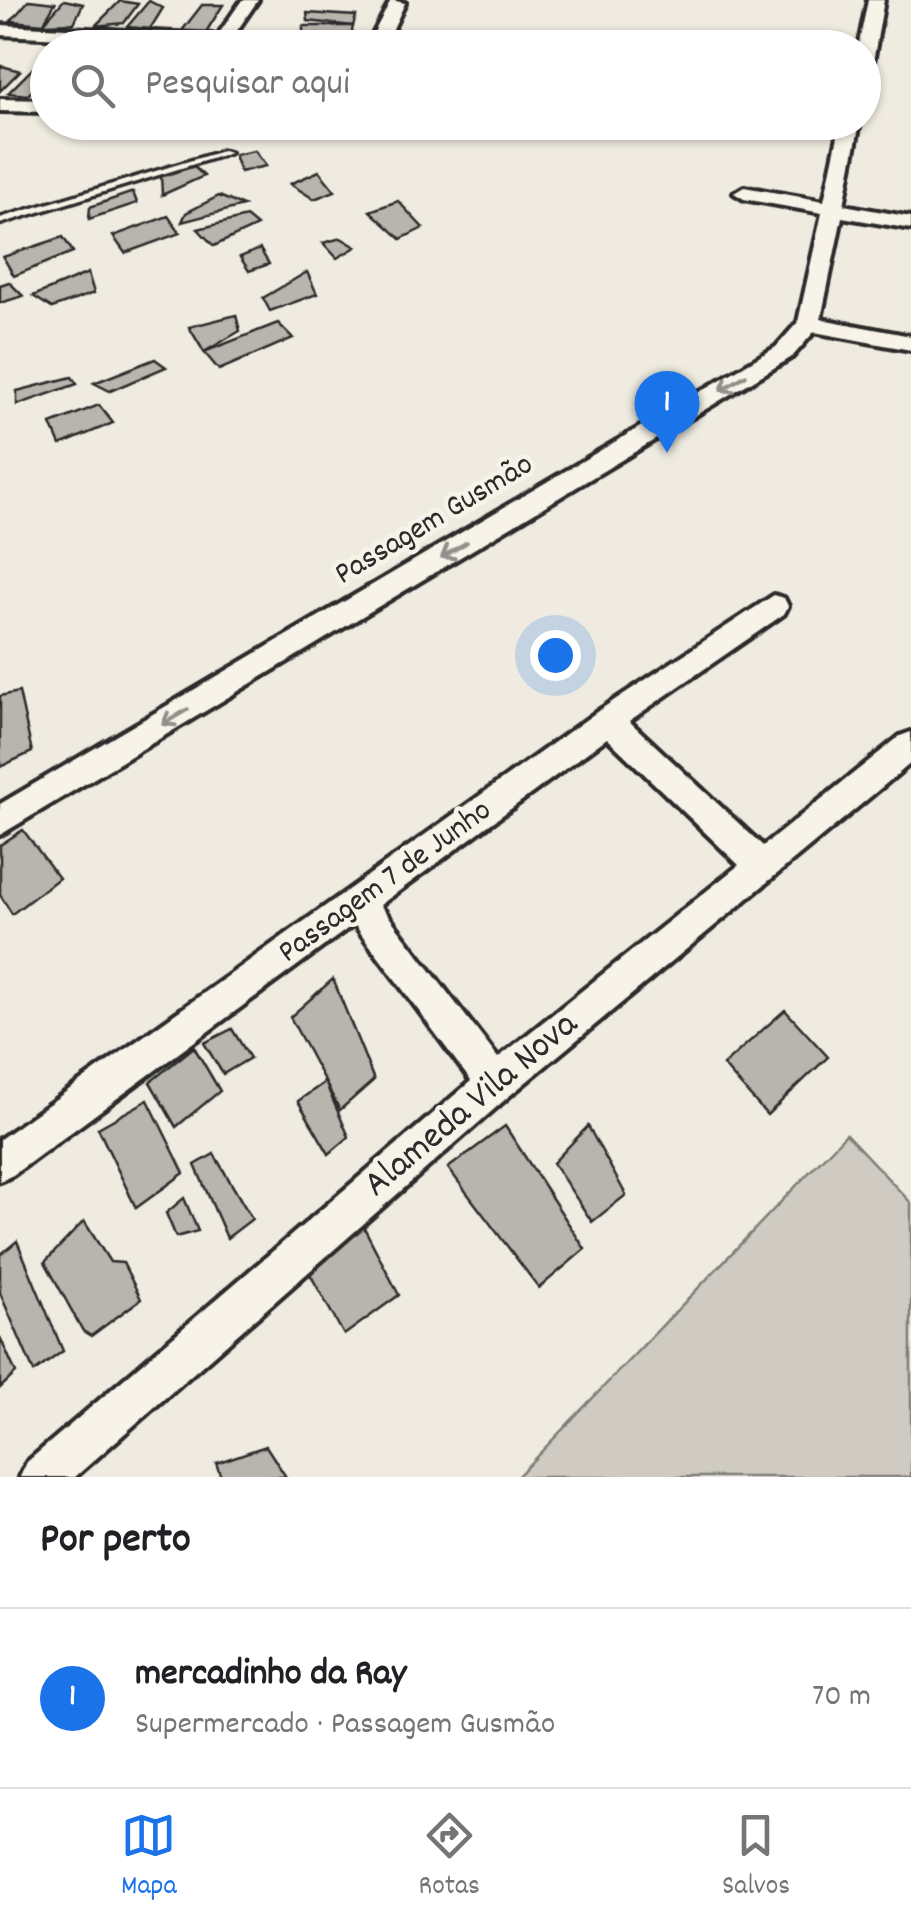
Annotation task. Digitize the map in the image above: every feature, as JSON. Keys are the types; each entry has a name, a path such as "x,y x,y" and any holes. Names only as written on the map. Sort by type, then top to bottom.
{"street":[{"path":"229,30 250,0"},
{"path":"870,30 876,0"},
{"path":"384,30 397,3"},
{"path":"0,30 30,32"},
{"path":"0,105 30,106"},
{"path":"847,140 809,324 911,343"},
{"path":"744,193 911,223"},
{"name":"Passagem Gusmão","path":"0,821 763,366 784,352 809,324"},
{"name":"Passagem 7 de Junho","path":"0,1162 608,720 774,606"},
{"path":"608,720 761,865"},
{"name":"Alameda Vila Nova","path":"42,1477 495,1084 911,745"},
{"path":"359,904 495,1084"}],"lane":[{"path":"0,220 225,153"}],"shaded area":[{"path":"846,1134 911,1203 911,1477 517,1477"}],"building":[{"path":"29,0 55,3 43,24 11,21"},
{"path":"64,0 83,4 74,23 43,24"},
{"path":"120,1 138,4 124,23 95,26"},
{"path":"149,1 163,8 150,29 127,27"},
{"path":"202,5 223,5 207,30 183,30"},
{"path":"307,13 356,16 353,26 308,21"},
{"path":"303,26 353,26 352,30 303,30"},
{"path":"0,68 20,71 0,91"},
{"path":"30,71 28,95 8,93"},
{"path":"255,151 266,166 240,172 234,155"},
{"path":"192,165 204,176 162,195 161,175"},
{"path":"319,171 335,191 314,199 290,184"},
{"path":"133,192 137,203 89,219 90,207"},
{"path":"219,196 243,206 182,222 186,213"},
{"path":"398,201 423,228 401,239 370,211"},
{"path":"168,216 180,233 125,253 113,236"},
{"path":"246,217 257,226 214,246 198,229"},
{"path":"63,237 73,252 14,276 3,257"},
{"path":"341,238 356,247 337,258 323,243"},
{"path":"260,249 269,264 249,271 240,257"},
{"path":"307,272 317,294 270,311 263,298"},
{"path":"88,273 94,293 52,308 33,296"},
{"path":"9,282 23,296 0,303 0,285"},
{"path":"236,315 240,331 204,352 189,327"},
{"path":"278,323 293,338 219,370 204,352"},
{"path":"155,359 166,367 110,391 94,383"},
{"path":"72,377 77,384 17,405 17,391"},
{"path":"99,405 113,423 60,445 51,424"},
{"path":"19,692 32,752 0,767 0,696"},
{"path":"23,830 59,878 12,914 0,895 0,845"},
{"path":"333,979 374,1080 340,1110 290,1017"},
{"path":"785,1010 828,1057 767,1115 723,1065"},
{"path":"232,1029 250,1058 223,1074 204,1043"},
{"path":"194,1047 220,1091 176,1127 150,1082"},
{"path":"325,1082 349,1137 329,1154 298,1101"},
{"path":"148,1100 184,1173 136,1208 98,1128"},
{"path":"505,1126 585,1249 539,1288 448,1168"},
{"path":"588,1126 626,1195 592,1222 553,1163"},
{"path":"214,1154 252,1219 227,1238 195,1165"},
{"path":"184,1198 198,1231 176,1237 166,1213"},
{"path":"355,1210 399,1295 344,1335 300,1256"},
{"path":"84,1221 110,1262 123,1263 141,1299 91,1336 83,1331 45,1262"},
{"path":"17,1241 63,1351 34,1372 0,1293 0,1255"},
{"path":"0,1337 16,1373 0,1388"},
{"path":"266,1446 286,1477 221,1477 216,1463"}],"place":[{"name":"mercadinho da Ray","path":"667,453"}]}
